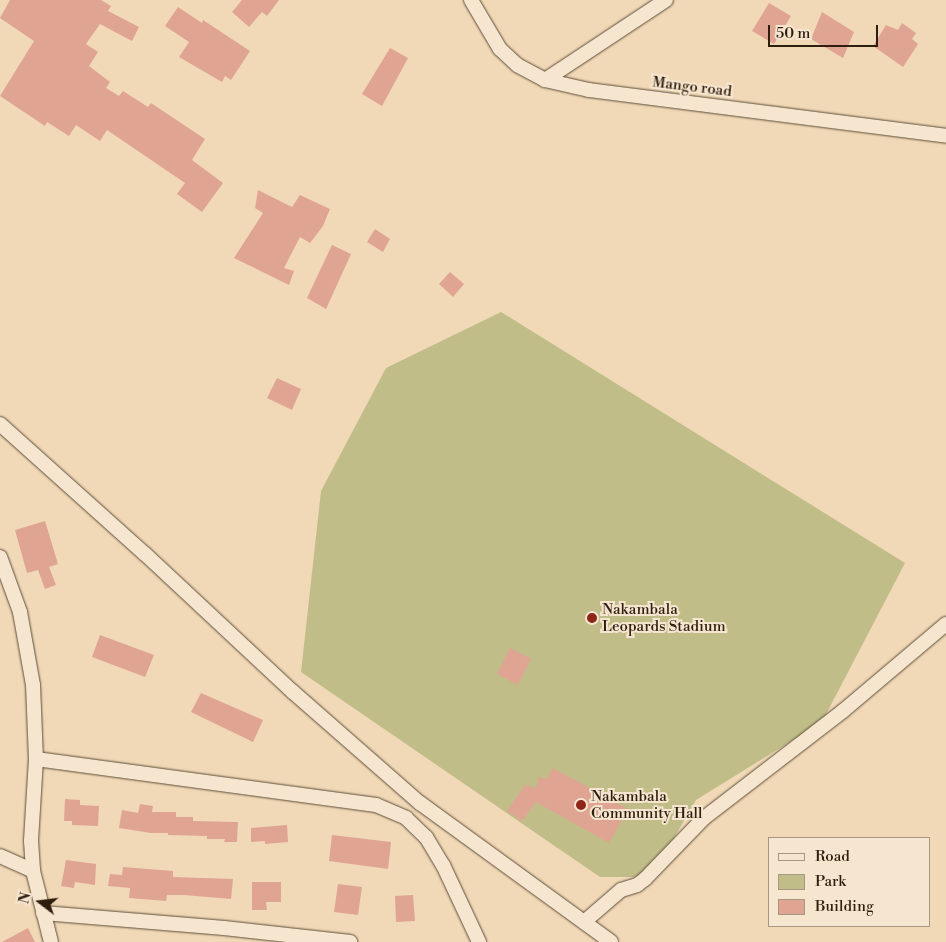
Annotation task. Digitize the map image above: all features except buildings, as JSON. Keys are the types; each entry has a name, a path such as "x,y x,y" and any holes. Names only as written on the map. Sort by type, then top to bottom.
{"street":[{"name":"Mango road","path":"471,0 500,49 517,65 545,80 589,90 946,136"},
{"path":"545,80 666,0"},
{"path":"0,424 146,554 293,692 420,803 610,942"},
{"path":"0,557 20,612 33,685 36,759 30,842 33,871 51,942"},
{"path":"584,922 621,890 637,885 704,818 842,711 946,624"},
{"path":"36,759 376,805 406,818 426,837 443,865 479,942"},
{"path":"406,818 420,803"},
{"path":"0,856 33,871"},
{"path":"43,912 224,928 350,942"}],"green space":[{"name":"Nakambala Leopards Stadium","path":"501,312 905,563 822,722 696,800 674,838 637,877 600,877 301,672 321,491 386,368"}],"place":[{"name":"Nakambala Leopards Stadium","path":"592,618"},
{"name":"Nakambala Community Hall","path":"581,805"}]}
